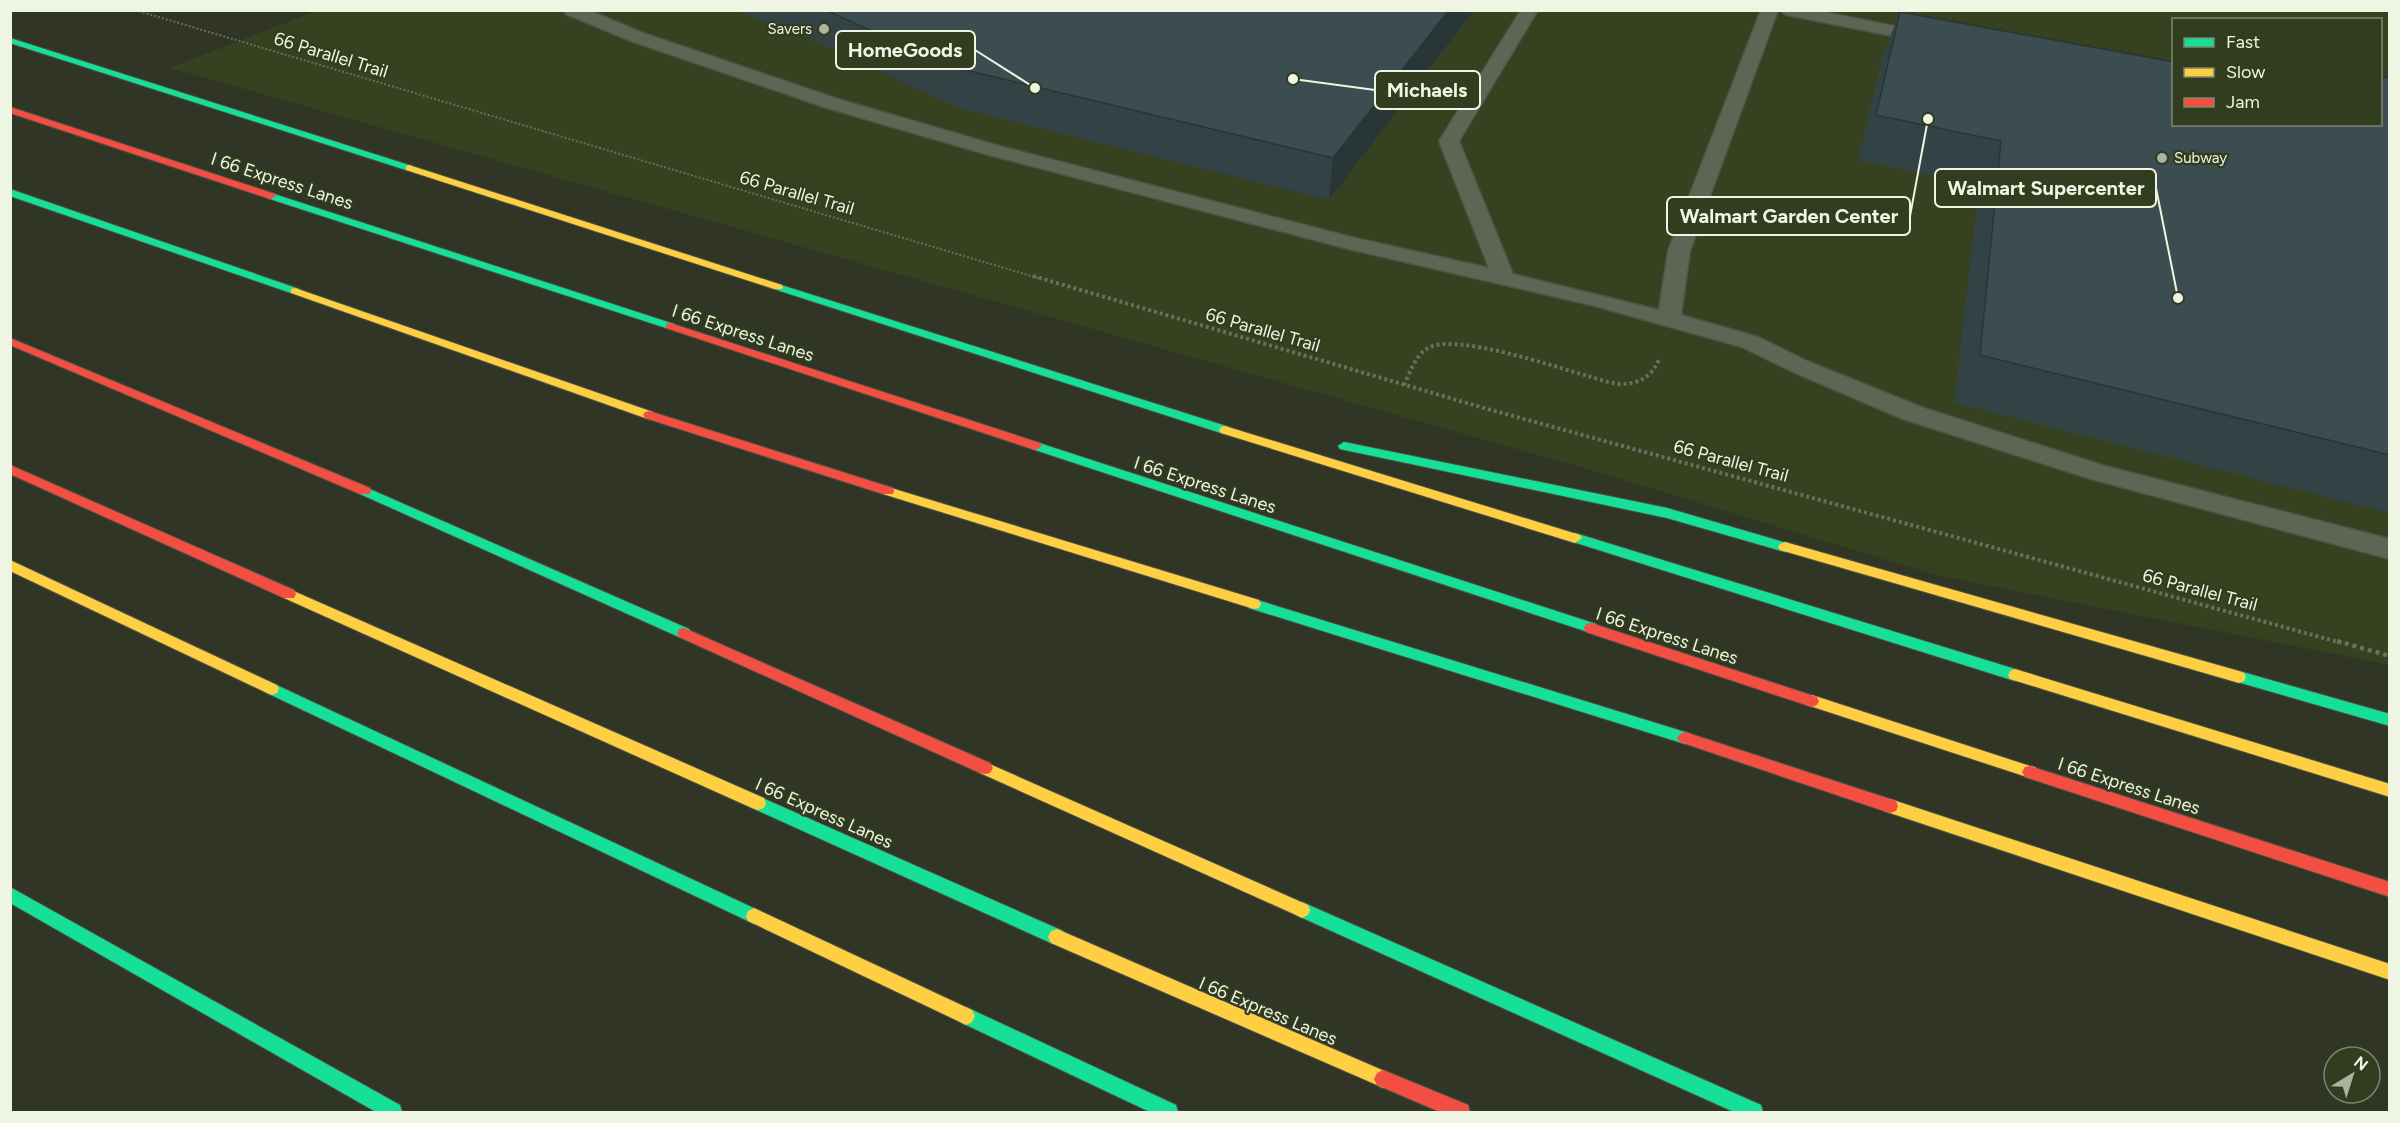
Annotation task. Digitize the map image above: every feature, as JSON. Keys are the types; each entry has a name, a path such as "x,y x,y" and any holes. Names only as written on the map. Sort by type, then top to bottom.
{"highway":[{"path":"10,40 1152,407 2390,791"},
{"name":"I 66 Express Lanes","path":"10,110 2390,890"},
{"path":"10,192 698,432 1642,724 2390,972"},
{"path":"10,341 350,484 1754,1113"},
{"path":"1152,407 1293,436"},
{"path":"1328,443 1667,513 2390,720"},
{"name":"I 66 Express Lanes","path":"10,469 1214,1007 1461,1113"},
{"path":"10,565 1168,1113"},
{"path":"10,894 393,1113"}],"lane":[{"path":"572,10 637,37 834,104 996,151 1349,243 1670,318 1750,342 1799,366 1923,416 2100,472 2390,549"},
{"path":"1504,278 1449,141 1530,10"},
{"path":"1670,318 1679,251 1770,10"},
{"path":"1788,10 1941,40"}],"path":[{"name":"66 Parallel Trail","path":"135,10 644,163 1404,385 2390,656"},
{"path":"1404,385 1419,357 1430,347 1447,342 1475,346 1619,384 1638,382 1650,376 1657,364 1670,318"}],"shaded area":[{"path":"318,10 2389,11 2389,665 1936,575 1587,469 170,68"}],"building":[{"path":"825,10 1449,10 1333,158 953,67"},
{"path":"1900,12 2172,62 2172,126 2382,126 2382,77 2390,78 2390,455 1980,355 2001,141 1876,115"}],"traffic: fast":[{"path":"10,40 409,168"},
{"path":"10,192 295,291"},
{"path":"271,196 670,326"},
{"path":"778,287 1225,430"},
{"path":"1036,446 1591,628"},
{"path":"1344,446 1667,513 1785,547"},
{"path":"365,491 684,633"},
{"path":"1575,538 2015,675"},
{"path":"1254,604 1685,738"},
{"path":"2239,677 2390,720"},
{"path":"272,689 754,916"},
{"path":"758,803 1057,937"},
{"path":"10,894 393,1112"},
{"path":"1302,910 1754,1112"},
{"path":"966,1016 1169,1112"}],"traffic: slow":[{"path":"409,168 778,287"},
{"path":"295,291 649,415"},
{"path":"1225,430 1575,538"},
{"path":"888,491 1254,604"},
{"path":"1785,547 2239,677"},
{"path":"10,565 272,689"},
{"path":"289,594 758,803"},
{"path":"2015,675 2390,791"},
{"path":"1812,701 2030,772"},
{"path":"985,768 1302,910"},
{"path":"1890,806 2390,972"},
{"path":"754,916 966,1016"},
{"path":"1057,937 1383,1079"}],"traffic: jam":[{"path":"10,110 271,196"},
{"path":"670,326 1036,446"},
{"path":"10,341 365,491"},
{"path":"649,415 888,491"},
{"path":"10,469 289,594"},
{"path":"1591,628 1812,701"},
{"path":"684,633 985,768"},
{"path":"1685,738 1890,806"},
{"path":"2030,772 2390,890"},
{"path":"1383,1079 1461,1112"}],"place":[{"name":"Savers","path":"824,29"},
{"name":"Michaels","path":"1293,79"},
{"name":"HomeGoods","path":"1035,88"},
{"name":"Walmart Garden Center","path":"1928,119"},
{"name":"Subway","path":"2162,158"},
{"name":"Walmart Supercenter","path":"2178,298"}]}
